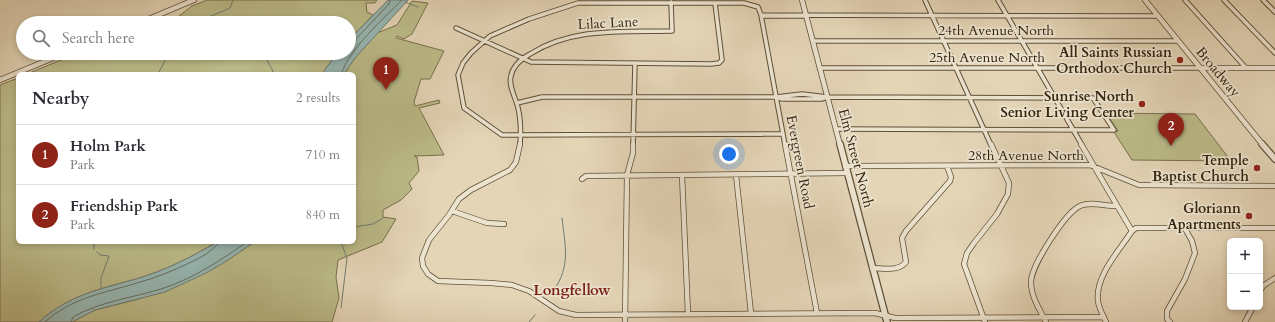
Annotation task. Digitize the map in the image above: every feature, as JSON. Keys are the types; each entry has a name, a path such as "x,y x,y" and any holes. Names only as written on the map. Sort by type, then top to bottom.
{"street":[{"path":"156,16 194,0"},
{"name":"Elm Street North","path":"802,0 886,319"},
{"path":"925,0 1008,183 1008,198 970,248 965,257 964,264 984,320"},
{"path":"998,0 1116,206 1132,231"},
{"name":"Broadway","path":"1144,0 1273,153 1275,159"},
{"path":"1185,0 1246,68"},
{"path":"1224,0 1275,53"},
{"path":"1263,0 1275,12"},
{"path":"783,134 521,135 498,133 464,108 458,75 463,63 471,52 484,41 509,26 553,10 578,3 671,2 749,4 758,7 761,15 780,17 1157,16"},
{"name":"Lilac Lane","path":"625,314 564,314 554,310 533,294 514,286 438,281 431,277 423,267 421,258 429,239 461,198 470,191 511,170 517,159 522,120 510,78 514,65 522,58 539,48 567,37 583,34 672,31 671,2"},
{"path":"456,28 531,62 719,63 722,60 715,3"},
{"name":"Evergreen Road","path":"761,15 818,313"},
{"name":"24th Avenue North","path":"813,41 1178,41"},
{"path":"19,72 48,60"},
{"path":"625,322 627,175 633,153 635,63"},
{"name":"25th Avenue North","path":"820,68 1275,68"},
{"path":"0,80 16,73"},
{"path":"517,102 542,97 776,97 782,99 822,99 827,97 1093,98 1114,130 836,130"},
{"name":"28th Avenue North","path":"845,166 1094,166 1139,185 1275,186"},
{"path":"872,268 899,268 904,266 906,262 902,238 906,231 950,182 951,178 947,166"},
{"path":"582,179 586,176 627,175 847,173"},
{"path":"682,175 688,314"},
{"path":"736,175 752,313"},
{"path":"1045,320 1031,287 1031,278 1038,262 1062,223 1075,209 1080,206 1116,206"},
{"path":"452,211 487,223 504,224"},
{"path":"1170,322 1167,319 1167,311 1193,263 1195,253 1194,246 1184,227"},
{"path":"625,314 875,313 886,319 1105,319 1099,306 1098,297 1101,280 1132,231 1136,228 1275,228"},
{"path":"1263,286 1275,278"},
{"path":"1245,322 1251,310"}],"shaded area":[{"path":"207,0 377,0 375,3 366,3 367,12 373,15 356,33 356,16 179,16 192,6"},
{"path":"412,1 428,3 412,34 404,39 397,36 396,38 444,51 430,79 421,79 414,102 415,106 439,100 440,103 419,108 444,155 414,156 417,157 419,171 409,183 412,189 401,200 383,210 383,217 396,219 382,242 338,260 336,277 339,298 332,322 72,322 95,310 142,298 228,260 251,244 356,244 356,72 345,72 354,60 356,60 356,57 377,33 397,25"},
{"path":"61,60 332,60 323,72 32,72"},
{"path":"16,79 16,244 213,244 188,258 157,272 84,294 61,306 39,322 0,322 0,85"},
{"path":"1106,113 1195,114 1231,161 1132,160 1114,132 1118,131"}],"water":[{"path":"388,0 408,0 356,57 356,33"},
{"path":"332,60 354,60 345,72 323,72"},
{"path":"213,244 251,244 208,272 165,292 95,310 72,322 39,322 61,306 84,294 157,272 188,258"}],"waterway":[{"path":"211,16 230,8 233,0"},
{"path":"405,2 418,7"},
{"path":"159,72 165,60"},
{"path":"267,60 273,72"},
{"path":"356,227 373,224 383,218"},
{"path":"554,290 563,272 565,264 566,255 562,218"},
{"path":"94,244 94,249"},
{"path":"341,308 347,258 342,244"},
{"path":"97,252 100,255 109,256 101,278 101,288"},
{"path":"529,322 535,315"}],"place":[{"name":"All Saints Russian Orthodox Church","path":"1180,60"},
{"name":"Holm Park","path":"386,90"},
{"name":"Sunrise North Senior Living Center","path":"1142,104"},
{"name":"Friendship Park","path":"1171,146"},
{"name":"Temple Baptist Church","path":"1257,168"},
{"name":"Gloriann Apartments","path":"1249,216"}],"district":[{"name":"Longfellow","path":"572,290"}]}
